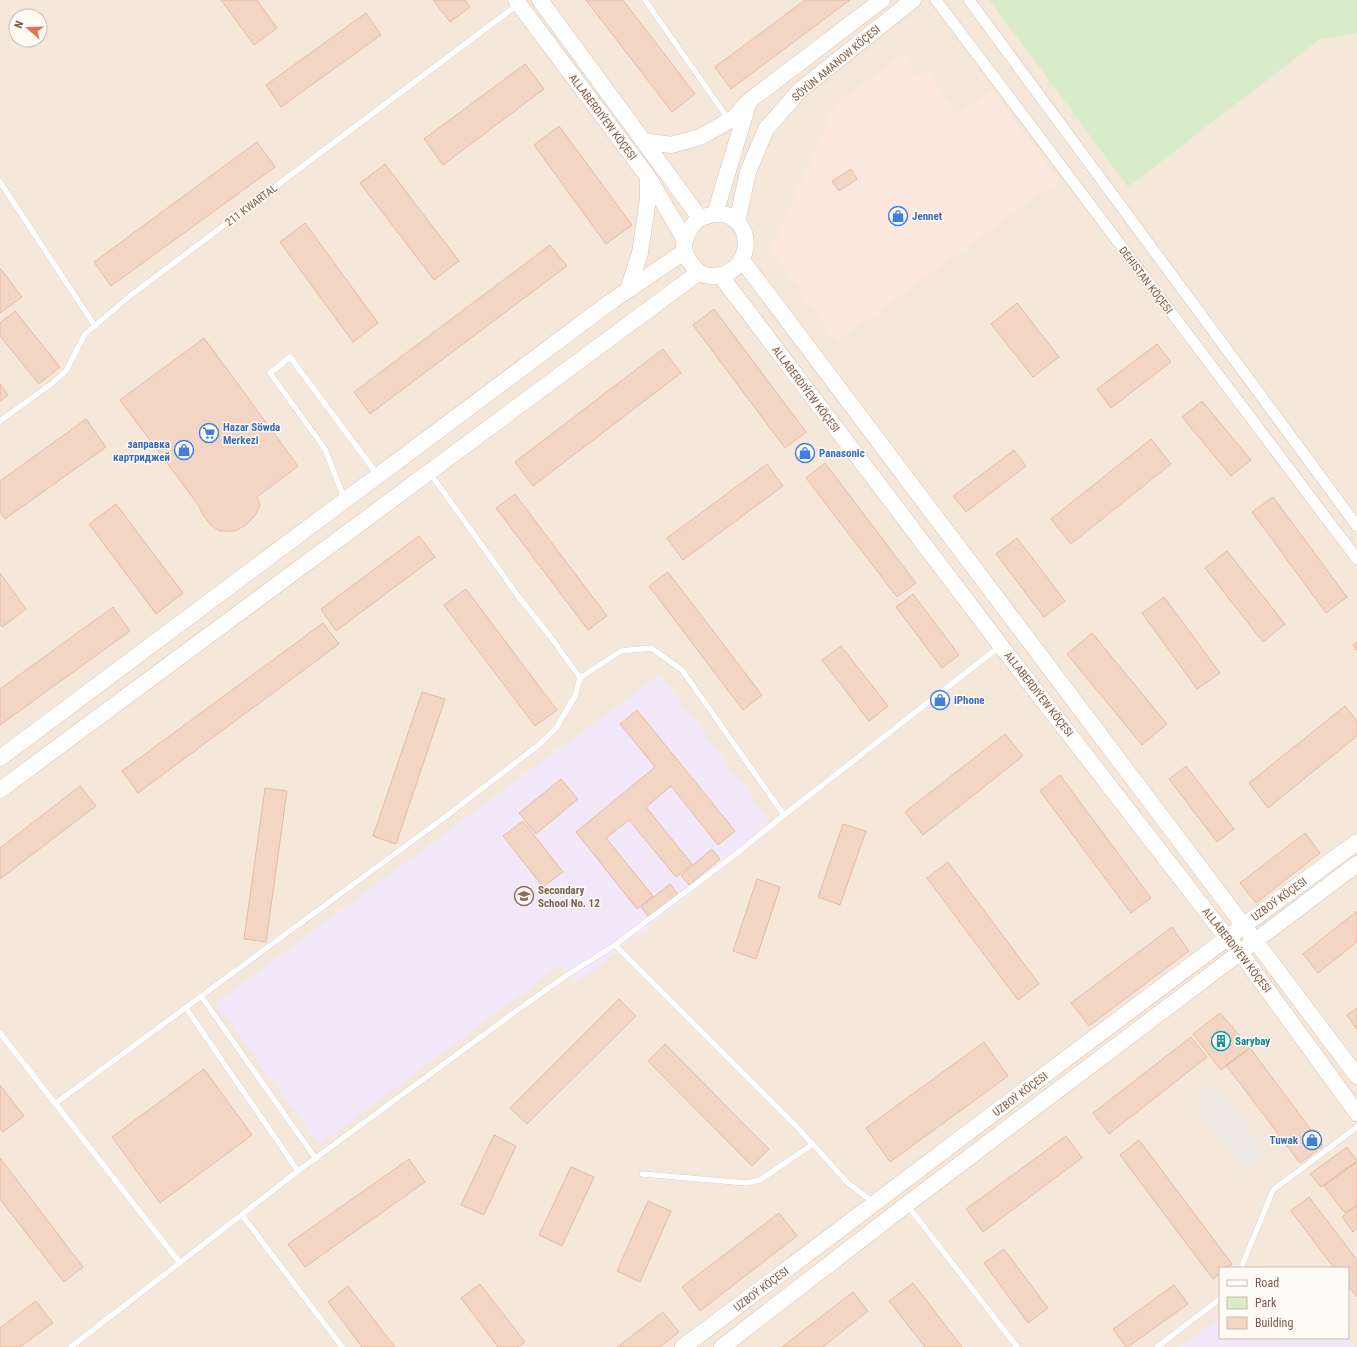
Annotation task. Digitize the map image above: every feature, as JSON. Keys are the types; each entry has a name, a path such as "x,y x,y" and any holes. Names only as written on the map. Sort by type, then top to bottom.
{"street":[{"name":"ALLABERDIÝEW KÖÇESI","path":"540,0 644,141 708,216"},
{"name":"SÖYÜN AMANOW KÖÇESI","path":"644,141 671,145 700,137 729,121 734,118 749,101 882,0"},
{"name":"SÖYÜN AMANOW KÖÇESI","path":"737,222 748,172 766,129 800,90 913,0"},
{"name":"DEHISTAN KÖÇESI","path":"936,0 1357,559"},
{"path":"969,0 1357,526"},
{"name":"ALLABERDIÝEW KÖÇESI","path":"518,2 648,177 684,245"},
{"path":"708,216 749,101"},
{"path":"628,290 640,253 648,199 648,177"},
{"path":"0,758 628,290 684,245 694,223 708,216 727,215 737,222 745,234 746,247 742,260 733,270 720,275 707,276 698,273 686,258 684,245"},
{"name":"ALLABERDIÝEW KÖÇESI","path":"742,260 1357,1076"},
{"path":"0,790 698,273"},
{"name":"ALLABERDIÝEW KÖÇESI","path":"720,275 1001,646 1227,938 1240,952 1357,1113"},
{"name":"UZBOÝ KÖÇESI","path":"683,1347 1357,842"},
{"name":"UZBOÝ KÖÇESI","path":"722,1347 906,1205 1357,864"}],"lane":[{"path":"645,0 729,121"},
{"name":"211 KWARTAL","path":"0,421 50,385 66,371 85,334 130,296 518,2"},
{"path":"0,182 95,326"},
{"path":"345,500 325,449 270,373 290,357 378,476"},
{"path":"429,472 518,596 550,636 580,678"},
{"path":"71,1347 298,1171 512,1014 567,975 615,944 736,854 1001,646"},
{"path":"56,1103 445,817 540,744 556,728 575,696 580,678 621,651 651,648 682,670 784,815"},
{"path":"615,944 813,1144 848,1183 875,1204"},
{"path":"201,996 316,1159"},
{"path":"186,1008 298,1171"},
{"path":"0,1033 180,1262"},
{"path":"1241,1267 1273,1190 1357,1127"},
{"path":"642,1174 746,1183 760,1180 813,1144"},
{"path":"906,1205 1017,1347"},
{"path":"242,1215 342,1347"},
{"path":"1157,1347 1219,1299"}],"shaded area":[{"path":"0,0 1357,0 1357,1347 0,1347"},
{"name":"Jennet","path":"902,55 917,76 925,70 957,115 992,89 1058,181 837,342 771,251 837,102"},
{"name":"Secondary School No. 12","path":"660,674 775,828 577,983 561,964 319,1145 215,1003"},
{"path":"1214,1084 1270,1154 1246,1172 1192,1102"},
{"path":"1219,1318 1219,1339 1348,1339 1354,1347 1180,1347"}],"green space":[{"path":"989,0 1357,0 1357,33 1319,40 1128,187"}],"building":[{"path":"221,0 257,0 277,28 254,45"},
{"path":"433,0 465,0 470,7 450,22"},
{"path":"586,0 623,0 695,94 672,112"},
{"path":"805,0 850,0 731,89 715,67"},
{"path":"366,13 381,35 281,107 266,85"},
{"path":"525,64 544,89 443,165 424,139"},
{"path":"559,126 632,225 606,244 534,145"},
{"path":"257,142 275,167 111,286 94,262"},
{"path":"385,164 459,261 434,280 360,183"},
{"path":"851,169 857,179 839,191 832,181"},
{"path":"305,223 378,323 353,342 280,242"},
{"path":"550,245 567,266 370,414 354,392"},
{"path":"0,268 22,297 0,313"},
{"path":"1017,303 1059,357 1033,377 991,324"},
{"path":"714,309 806,432 785,448 693,325"},
{"path":"15,311 60,367 39,384 0,336 0,323"},
{"name":"Hazar Söwda Merkezi","path":"204,338 298,466 257,497 260,506 254,517 246,525 235,531 220,531 212,526 203,515 199,506 120,400"},
{"path":"1157,344 1171,362 1111,408 1097,389"},
{"path":"663,349 681,373 533,486 515,462"},
{"path":"0,384 8,395 0,401"},
{"path":"1202,401 1251,460 1231,476 1182,417"},
{"path":"86,419 106,447 5,519 0,512 0,481"},
{"path":"1151,439 1171,464 1071,544 1051,519"},
{"path":"1014,450 1026,466 966,512 953,496"},
{"path":"825,463 916,583 897,597 806,478"},
{"path":"767,464 783,486 683,560 667,538"},
{"path":"515,494 607,616 588,630 496,508"},
{"path":"1273,497 1347,597 1326,613 1252,512"},
{"path":"116,504 183,593 156,614 89,524"},
{"path":"419,536 435,557 336,631 321,609"},
{"path":"1017,538 1065,601 1044,617 996,554"},
{"path":"1227,551 1285,624 1263,642 1205,568"},
{"path":"668,572 762,695 743,710 649,586"},
{"path":"0,573 26,609 2,627 0,624"},
{"path":"466,589 557,710 535,726 444,605"},
{"path":"913,594 959,655 942,668 896,607"},
{"path":"1164,597 1220,673 1197,689 1142,613"},
{"path":"113,607 130,631 0,725 0,689"},
{"path":"323,623 339,644 138,793 122,771"},
{"path":"1092,633 1167,724 1142,745 1067,654"},
{"path":"1357,642 1357,650 1353,645"},
{"path":"841,646 888,706 869,721 822,660"},
{"path":"422,692 445,699 396,844 373,836"},
{"path":"1345,706 1357,721 1357,736 1268,808 1249,783"},
{"path":"637,710 735,831 718,845 671,786 646,807 692,864 676,877 629,820 606,838 653,896 637,909 576,832 655,767 620,724"},
{"path":"1005,734 1023,756 923,835 905,812"},
{"path":"1186,766 1234,829 1217,842 1169,779"},
{"path":"1060,775 1151,898 1131,913 1040,791"},
{"path":"561,779 578,799 536,834 519,813"},
{"path":"80,786 96,806 0,879 0,848"},
{"path":"265,788 287,791 266,942 244,939"},
{"path":"523,821 563,872 543,887 503,836"},
{"path":"843,824 866,831 840,905 818,897"},
{"path":"1305,833 1320,853 1256,903 1240,883"},
{"path":"712,849 720,859 689,885 681,875"},
{"path":"948,862 1039,984 1018,1000 927,878"},
{"path":"757,879 780,887 756,959 733,951"},
{"path":"670,884 678,894 649,917 641,907"},
{"path":"1357,911 1357,942 1318,973 1303,954"},
{"path":"1172,927 1189,951 1089,1026 1071,1003"},
{"path":"619,999 636,1016 527,1124 510,1108"},
{"path":"1357,1008 1357,1030 1347,1015"},
{"name":"Sarybay","path":"1220,1013 1250,1048 1221,1070 1193,1034"},
{"path":"1191,1037 1207,1057 1109,1134 1093,1113"},
{"path":"984,1042 1008,1076 890,1162 866,1128"},
{"path":"665,1044 769,1149 752,1166 648,1061"},
{"path":"1250,1048 1323,1146 1300,1163 1226,1065"},
{"path":"204,1069 252,1135 160,1203 112,1137"},
{"path":"0,1085 24,1116 3,1132 0,1128"},
{"path":"494,1135 516,1146 484,1215 461,1205"},
{"path":"1066,1136 1082,1158 983,1232 966,1209"},
{"path":"1139,1140 1232,1264 1228,1267 1219,1267 1219,1274 1213,1279 1120,1155"},
{"path":"1347,1147 1357,1161 1321,1187 1310,1174"},
{"path":"0,1158 83,1267 64,1282 0,1199"},
{"path":"409,1159 425,1182 305,1267 288,1244"},
{"path":"1355,1163 1357,1165 1357,1205 1345,1213 1324,1186"},
{"path":"571,1167 594,1177 562,1246 539,1235"},
{"path":"1309,1197 1357,1260 1357,1297 1349,1287 1349,1267 1333,1267 1291,1211"},
{"path":"648,1201 671,1211 640,1282 617,1271"},
{"path":"1357,1206 1357,1229 1353,1232 1342,1217"},
{"path":"779,1213 797,1236 700,1311 682,1287"},
{"path":"1004,1249 1048,1308 1028,1323 984,1263"},
{"path":"913,1283 962,1347 925,1347 889,1301"},
{"path":"480,1284 525,1342 518,1347 498,1347 461,1298"},
{"path":"1174,1285 1188,1304 1126,1347 1113,1329"},
{"path":"348,1286 395,1347 362,1347 328,1302"},
{"path":"853,1292 868,1311 823,1347 782,1347"},
{"path":"36,1301 53,1323 20,1347 0,1347 0,1328"},
{"path":"663,1312 679,1332 660,1347 617,1347"}],"place":[{"name":"Jennet","path":"898,216"},
{"name":"Hazar Söwda Merkezi","path":"209,433"},
{"name":"заправка картриджей","path":"184,450"},
{"name":"Panasonic","path":"805,453"},
{"name":"iPhone","path":"940,700"},
{"name":"Secondary School No. 12","path":"524,896"},
{"name":"Sarybay","path":"1221,1041"},
{"name":"Tuwak","path":"1312,1140"}]}
